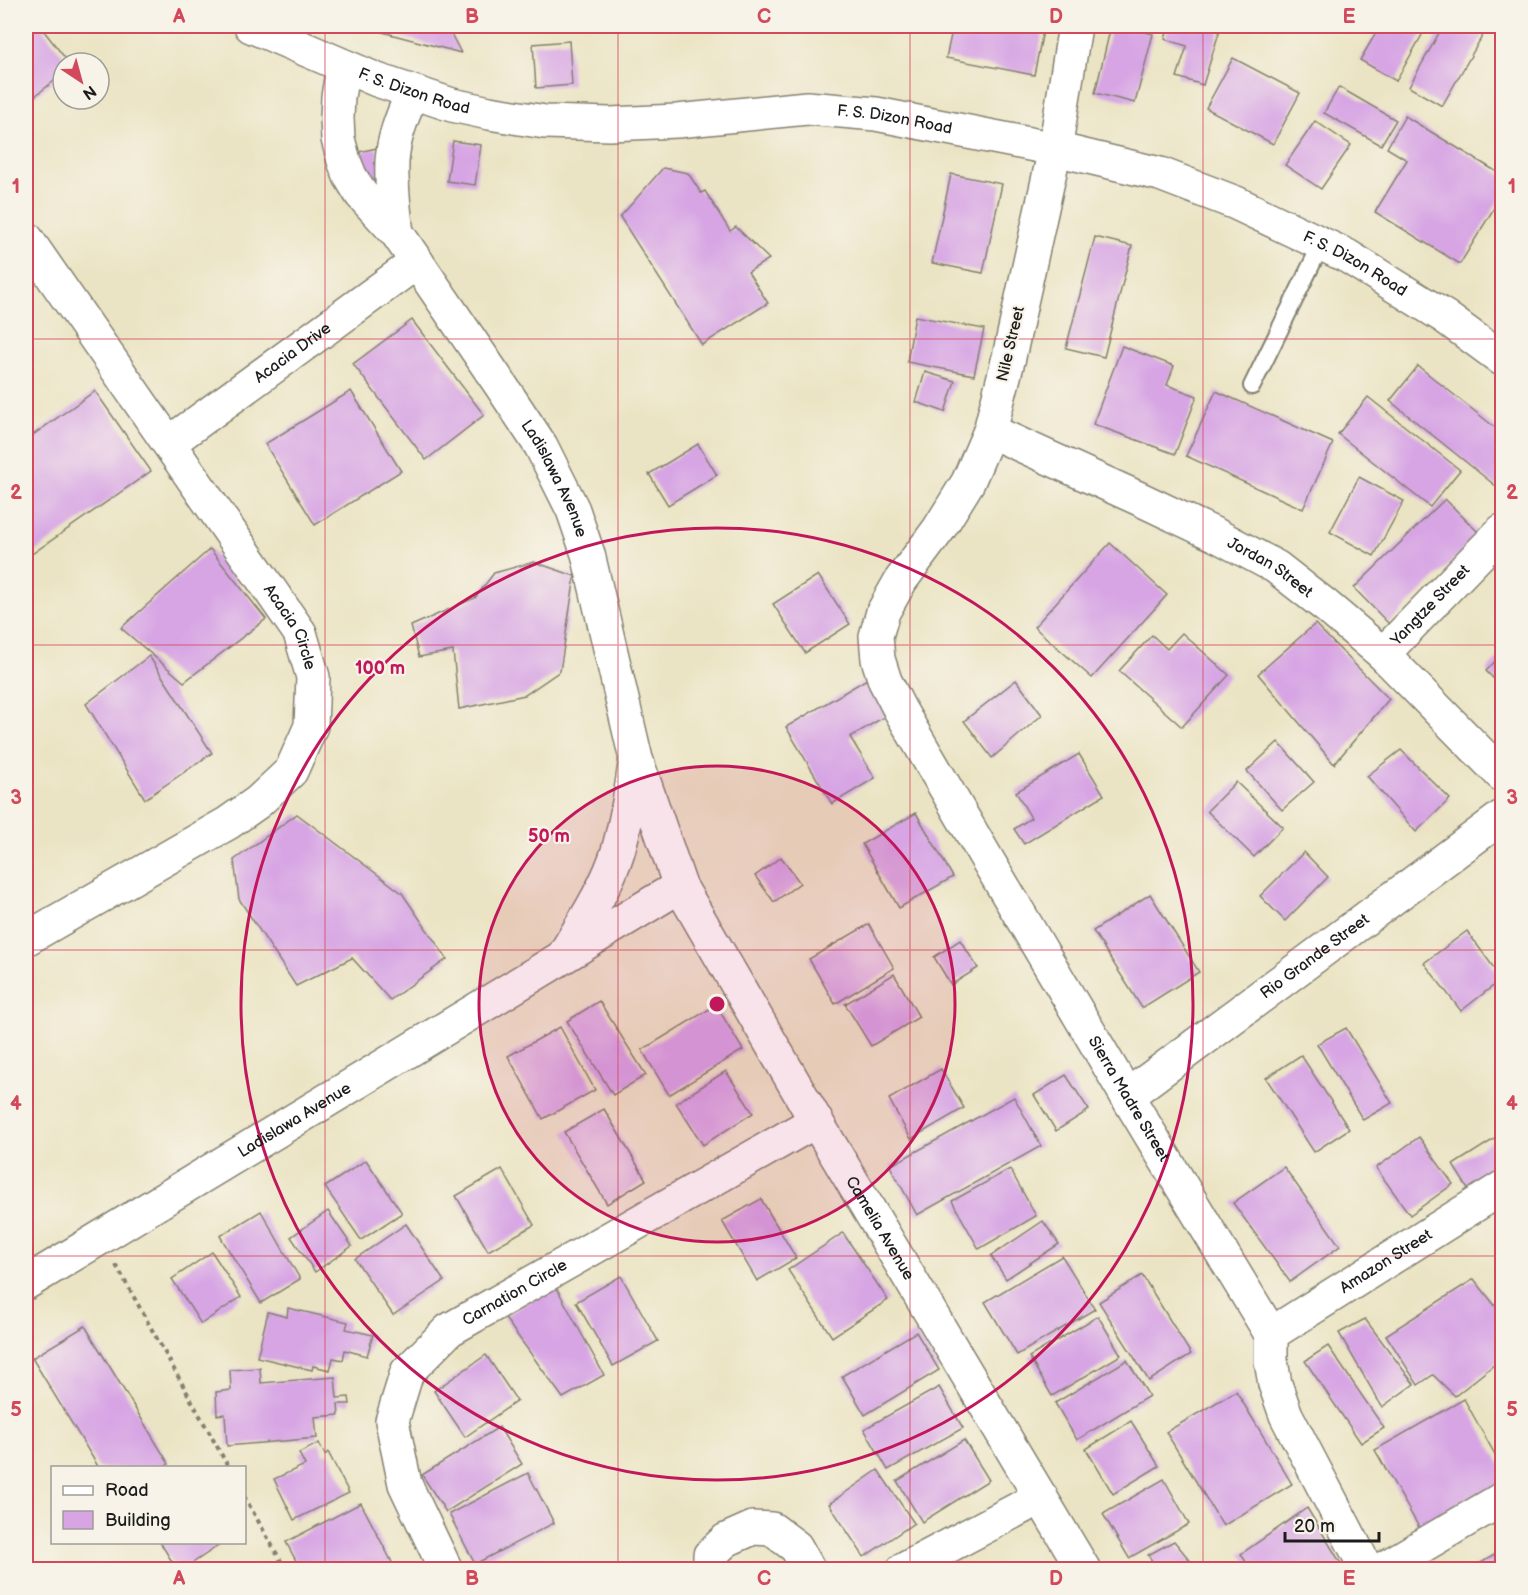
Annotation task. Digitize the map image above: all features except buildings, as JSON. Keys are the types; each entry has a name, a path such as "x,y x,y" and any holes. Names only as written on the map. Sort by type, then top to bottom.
{"street":[{"name":"F. S. Dizon Road","path":"251,26 344,67 412,93 489,113 545,122 610,124 677,121 807,108 876,114 1055,149 1160,174 1236,203 1347,256 1445,317 1503,359"},
{"name":"Nile Street","path":"876,636 883,612 901,580 939,529 968,482 990,431 1009,357 1055,149 1075,26"},
{"name":"Ladislawa Avenue","path":"26,1283 681,886 636,759 588,554 573,510 541,446 397,233 361,194 350,176 338,139 336,118 344,67"},
{"name":"Ladislawa Avenue","path":"397,233 392,162 399,127 412,93"},
{"name":"Acacia Circle","path":"26,238 300,633 313,677 311,726 291,771 258,802 228,823 26,939"},
{"name":"Acacia Drive","path":"169,443 417,262"},
{"name":"Jordan Street","path":"990,431 1218,536 1276,567 1383,654 1503,775"},
{"name":"Yangtze Street","path":"1383,654 1503,531"},
{"name":"Sierra Madre Street","path":"876,636 878,659 885,681 900,710 1127,1096 1271,1334"},
{"name":"Ladislawa Avenue","path":"564,957 597,898 617,854 627,817 636,759"},
{"name":"Rio Grande Street","path":"1127,1096 1503,817"},
{"name":"Camelia Avenue","path":"681,886 816,1121 1084,1569"},
{"name":"Carnation Circle","path":"446,1569 405,1484 400,1463 392,1421 407,1372 449,1330 816,1121"},
{"name":"Amazon Street","path":"1271,1334 1503,1188"},
{"path":"1271,1334 1271,1361 1275,1384 1286,1415 1367,1569"},
{"path":"903,1569 1041,1497"},
{"path":"1381,1569 1503,1499"},
{"path":"710,1569 710,1555 726,1540 753,1528 772,1529 796,1546 809,1569"}],"lane":[{"path":"1252,386 1322,243"}],"path":[{"path":"101,1238 228,1466"},
{"path":"246,1500 285,1569"}]}
